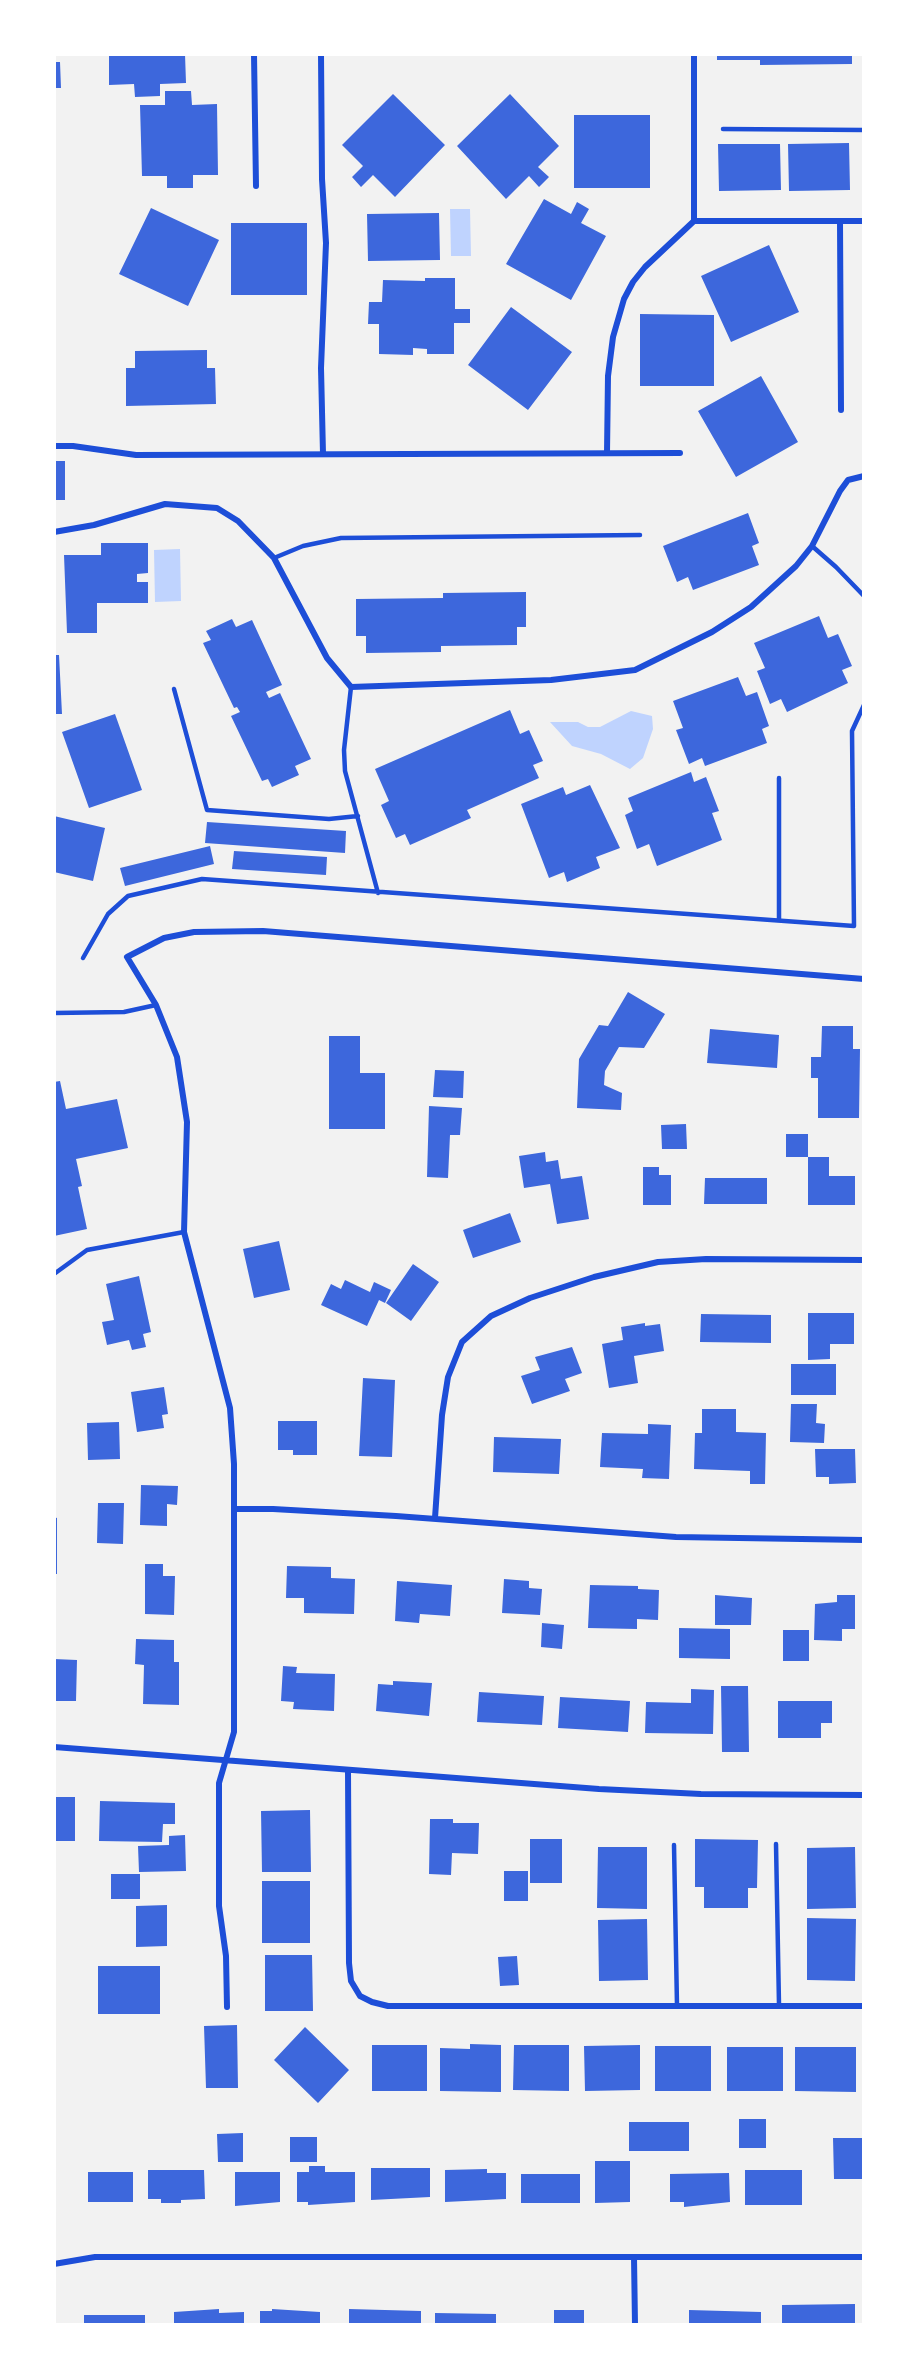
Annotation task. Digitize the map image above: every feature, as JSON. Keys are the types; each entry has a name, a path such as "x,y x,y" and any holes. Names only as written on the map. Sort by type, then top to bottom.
{"street":[{"path":"254,54 256,186"},
{"path":"321,54 322,179 326,243 321,368 322,454"},
{"path":"694,54 694,221"},
{"path":"607,453 608,376 613,337 624,298 645,267 694,221 864,221"},
{"path":"840,221 841,410"},
{"path":"54,446 73,446 136,455 680,453"},
{"path":"54,532 94,525 165,504 216,508 238,520 274,558 327,658 351,687 551,680 635,670 712,632 751,607 796,566 812,546 840,490 848,480 864,476"},
{"path":"227,2007 226,1956 219,1906 219,1783 234,1732 234,1509 230,1408 184,1232 187,1122 177,1057 156,1005 127,957 164,938 194,932 263,931 864,979"},
{"path":"435,1518 442,1414 448,1377 462,1342 491,1316 530,1298 594,1277 658,1262 706,1259 864,1260"},
{"path":"234,1509 435,1518 676,1537 864,1540"},
{"path":"54,1747 701,1794 864,1796"},
{"path":"348,1770 349,1963 351,1981 360,1996 387,2006 864,2006"},
{"path":"54,2264 95,2257 864,2257"},
{"path":"634,2257 635,2325"}],"lane":[{"path":"723,129 864,130"},
{"path":"274,558 303,546 341,538 640,536"},
{"path":"812,546 836,567 864,597"},
{"path":"351,687 345,761 378,893"},
{"path":"174,689 207,810 329,819 358,816"},
{"path":"83,958 108,914 128,896 202,879 854,926 852,730 864,705"},
{"path":"779,778 779,920"},
{"path":"54,1013 124,1012 156,1005"},
{"path":"54,1274 87,1250 184,1232"},
{"path":"776,1844 779,2005"},
{"path":"674,1845 677,2006"}],"water":[{"path":"450,209 470,209 471,256 451,256"},
{"path":"180,549 181,601 155,602 154,550"},
{"path":"631,711 652,716 653,729 643,758 630,769 601,754 572,746 550,722 578,722 588,727 600,727"}],"building":[{"path":"109,54 185,54 186,83 160,84 160,96 135,97 134,84 109,85"},
{"path":"717,54 852,54 852,64 760,65 760,60 717,60"},
{"path":"54,62 60,62 61,88 54,88"},
{"path":"165,91 191,91 192,105 217,104 218,175 193,175 193,188 167,188 167,176 142,176 140,105 165,105"},
{"path":"393,94 445,145 395,197 373,175 361,187 352,177 363,166 342,145"},
{"path":"510,94 559,146 538,167 549,177 539,187 529,176 506,199 457,146"},
{"path":"574,115 650,115 650,188 574,188"},
{"path":"849,143 850,190 789,191 788,144"},
{"path":"718,144 780,144 781,190 719,191"},
{"path":"544,199 571,214 577,202 589,209 581,223 606,236 571,300 506,264"},
{"path":"151,208 219,240 188,306 119,274"},
{"path":"439,213 440,260 368,261 367,214"},
{"path":"231,223 307,223 307,295 231,295"},
{"path":"769,245 799,312 731,342 701,276"},
{"path":"425,278 455,278 455,309 470,309 470,323 454,323 454,354 427,354 427,349 413,348 413,355 379,354 379,324 368,324 369,302 382,302 383,280 425,281"},
{"path":"511,307 572,352 528,410 468,365"},
{"path":"640,314 714,315 714,386 640,386"},
{"path":"207,350 207,368 215,368 216,404 126,406 126,368 135,368 135,351"},
{"path":"761,376 798,442 736,477 698,411"},
{"path":"54,461 65,461 65,500 54,500"},
{"path":"748,513 759,543 752,546 759,565 693,590 688,577 677,582 663,546"},
{"path":"101,543 148,543 148,573 137,574 137,582 148,582 148,603 97,603 97,633 67,633 64,555 101,555"},
{"path":"526,592 526,627 517,627 517,645 441,646 441,652 366,653 366,636 356,636 356,599 443,598 443,593"},
{"path":"819,616 828,638 838,634 852,666 842,670 848,683 787,712 781,699 770,704 757,671 765,668 754,643"},
{"path":"232,619 236,627 252,620 282,685 266,692 269,698 280,693 311,759 295,766 299,775 272,787 268,779 262,781 231,716 240,712 237,707 234,708 203,643 211,640 206,631"},
{"path":"54,655 59,655 62,714 54,714"},
{"path":"738,677 746,696 757,692 769,726 762,729 767,743 705,766 702,758 689,764 676,730 683,728 673,701"},
{"path":"510,710 520,734 529,730 543,761 533,765 539,778 467,810 471,818 410,845 405,834 396,838 381,805 389,801 375,769"},
{"path":"115,714 142,790 89,808 62,732"},
{"path":"691,772 694,782 706,777 719,811 712,813 722,840 657,866 649,844 637,849 625,815 633,811 628,798"},
{"path":"590,785 620,848 596,857 600,868 567,882 564,872 549,878 521,804 563,787 566,795"},
{"path":"54,816 105,828 93,881 54,872"},
{"path":"207,822 346,831 345,853 205,843"},
{"path":"210,846 214,864 125,886 120,868"},
{"path":"234,851 327,857 326,875 232,869"},
{"path":"628,992 665,1014 644,1048 619,1047 605,1071 604,1085 622,1093 621,1110 577,1108 579,1059 599,1025 608,1026"},
{"path":"822,1026 853,1026 853,1049 860,1049 859,1118 818,1118 818,1078 811,1078 811,1057 821,1057"},
{"path":"710,1029 779,1035 777,1068 707,1063"},
{"path":"329,1036 360,1036 360,1073 385,1073 385,1129 329,1129"},
{"path":"435,1070 464,1071 463,1098 433,1097"},
{"path":"60,1081 66,1109 117,1099 128,1148 76,1159 82,1186 78,1187 87,1229 54,1236 54,1082"},
{"path":"429,1106 462,1108 460,1135 450,1135 448,1178 427,1177"},
{"path":"686,1124 687,1149 662,1149 661,1125"},
{"path":"786,1134 808,1134 808,1157 786,1157"},
{"path":"545,1152 546,1162 558,1160 561,1179 582,1176 589,1219 557,1224 550,1184 524,1188 519,1156"},
{"path":"808,1157 829,1157 829,1176 855,1176 855,1205 808,1205"},
{"path":"643,1167 659,1167 659,1175 671,1175 671,1205 643,1205"},
{"path":"705,1178 767,1178 767,1204 704,1204"},
{"path":"510,1213 521,1242 473,1258 463,1230"},
{"path":"279,1241 290,1290 254,1298 243,1249"},
{"path":"413,1264 439,1282 411,1321 386,1303"},
{"path":"139,1276 151,1332 143,1334 146,1347 132,1350 129,1340 107,1345 102,1322 114,1320 106,1284"},
{"path":"345,1280 370,1292 374,1282 391,1290 385,1303 379,1300 367,1326 321,1305 331,1284 341,1289"},
{"path":"808,1313 854,1313 854,1344 830,1344 830,1359 808,1360"},
{"path":"701,1314 771,1315 771,1343 700,1342"},
{"path":"645,1323 645,1326 660,1324 664,1351 634,1356 638,1383 609,1388 602,1344 623,1340 621,1327"},
{"path":"572,1347 582,1373 565,1379 570,1391 532,1404 521,1376 540,1370 535,1357"},
{"path":"791,1364 836,1364 836,1395 791,1395"},
{"path":"363,1378 395,1380 392,1457 359,1456"},
{"path":"164,1387 168,1414 162,1415 164,1428 137,1432 131,1392"},
{"path":"791,1404 817,1404 816,1423 825,1424 824,1443 790,1442"},
{"path":"702,1409 736,1409 736,1432 766,1433 765,1484 750,1484 750,1471 694,1469 695,1433 702,1433"},
{"path":"278,1421 317,1421 317,1455 293,1455 293,1450 278,1450"},
{"path":"119,1422 120,1459 88,1460 87,1423"},
{"path":"648,1424 671,1425 669,1479 642,1478 643,1469 600,1467 602,1433 648,1434"},
{"path":"494,1437 561,1439 559,1474 493,1472"},
{"path":"815,1449 855,1449 856,1483 829,1484 829,1477 816,1477"},
{"path":"141,1485 178,1486 177,1505 167,1504 167,1526 140,1525"},
{"path":"98,1503 124,1503 123,1544 97,1543"},
{"path":"54,1517 57,1518 57,1574 54,1574"},
{"path":"145,1564 163,1564 163,1576 175,1576 174,1615 145,1614"},
{"path":"287,1566 331,1567 331,1578 355,1579 354,1614 304,1613 304,1598 286,1598"},
{"path":"504,1579 529,1581 529,1588 542,1589 540,1615 502,1613"},
{"path":"397,1581 452,1585 450,1616 420,1614 419,1623 395,1621"},
{"path":"590,1585 638,1586 638,1589 659,1590 658,1620 637,1619 637,1629 588,1628"},
{"path":"715,1595 752,1598 751,1625 715,1625"},
{"path":"837,1595 855,1595 855,1629 842,1629 842,1641 814,1640 815,1604 837,1602"},
{"path":"542,1623 564,1625 562,1649 541,1647"},
{"path":"679,1628 730,1629 730,1659 679,1658"},
{"path":"783,1630 809,1630 809,1661 783,1661"},
{"path":"136,1639 174,1640 174,1662 179,1662 179,1705 143,1704 144,1665 135,1664"},
{"path":"54,1659 77,1660 76,1701 54,1701"},
{"path":"283,1666 297,1667 296,1673 335,1674 334,1711 293,1709 294,1702 281,1701"},
{"path":"393,1681 432,1683 429,1716 376,1711 378,1684 393,1685"},
{"path":"721,1686 748,1686 749,1752 722,1752"},
{"path":"691,1689 714,1690 713,1734 645,1733 646,1702 691,1703"},
{"path":"479,1692 544,1696 542,1725 477,1722"},
{"path":"560,1697 630,1701 628,1732 558,1728"},
{"path":"778,1701 832,1701 832,1723 821,1723 821,1738 778,1738"},
{"path":"54,1797 75,1797 75,1841 54,1841"},
{"path":"100,1801 175,1803 175,1824 163,1824 162,1842 99,1841"},
{"path":"310,1810 311,1872 262,1872 261,1811"},
{"path":"430,1819 453,1819 453,1823 479,1823 478,1854 452,1853 451,1875 429,1874"},
{"path":"185,1835 186,1871 139,1872 138,1846 169,1845 169,1836"},
{"path":"530,1839 562,1839 562,1883 530,1883"},
{"path":"695,1839 758,1840 757,1888 748,1888 748,1908 704,1908 704,1887 695,1887"},
{"path":"598,1847 647,1847 647,1909 597,1908"},
{"path":"855,1847 856,1908 807,1909 807,1848"},
{"path":"504,1871 528,1871 528,1901 504,1901"},
{"path":"111,1874 140,1874 140,1899 111,1899"},
{"path":"262,1881 310,1881 310,1943 262,1943"},
{"path":"167,1905 167,1946 136,1947 136,1906"},
{"path":"807,1918 856,1919 855,1981 807,1980"},
{"path":"647,1919 648,1980 599,1981 598,1920"},
{"path":"265,1955 312,1955 313,2011 265,2011"},
{"path":"517,1956 519,1985 500,1986 498,1957"},
{"path":"98,1966 160,1966 160,2014 98,2014"},
{"path":"237,2025 238,2088 206,2088 204,2026"},
{"path":"305,2027 349,2070 318,2103 274,2060"},
{"path":"470,2044 501,2045 501,2092 440,2091 440,2048 470,2049"},
{"path":"372,2045 427,2045 427,2091 372,2091"},
{"path":"514,2045 569,2045 569,2091 513,2090"},
{"path":"640,2045 640,2090 585,2091 584,2046"},
{"path":"655,2046 711,2046 711,2091 655,2091"},
{"path":"727,2047 783,2047 783,2091 727,2091"},
{"path":"795,2047 856,2047 856,2092 795,2091"},
{"path":"739,2119 766,2119 766,2148 739,2148"},
{"path":"629,2122 689,2122 689,2151 629,2151"},
{"path":"243,2133 243,2162 218,2162 217,2134"},
{"path":"290,2137 317,2137 317,2162 290,2162"},
{"path":"833,2138 864,2138 864,2179 834,2179"},
{"path":"595,2161 630,2161 630,2202 595,2203"},
{"path":"309,2166 325,2166 325,2172 355,2172 355,2202 308,2205 308,2202 297,2202 297,2172 309,2172"},
{"path":"371,2168 430,2168 430,2197 371,2200"},
{"path":"487,2169 487,2173 506,2173 506,2199 445,2202 445,2170"},
{"path":"148,2170 204,2170 205,2199 181,2200 181,2203 161,2203 161,2199 148,2199"},
{"path":"745,2170 802,2170 802,2205 745,2205"},
{"path":"88,2172 133,2172 133,2202 88,2202"},
{"path":"235,2172 280,2172 280,2202 235,2206"},
{"path":"729,2173 730,2202 684,2207 684,2202 670,2202 670,2174"},
{"path":"521,2174 580,2174 580,2203 521,2203"},
{"path":"855,2304 855,2325 782,2325 782,2305"},
{"path":"219,2309 219,2313 244,2312 244,2325 174,2325 174,2312"},
{"path":"272,2309 320,2312 320,2325 260,2325 260,2311 272,2311"},
{"path":"349,2309 421,2311 421,2325 349,2325"},
{"path":"554,2310 584,2310 584,2325 554,2325"},
{"path":"689,2310 761,2312 761,2325 689,2325"},
{"path":"435,2313 496,2314 496,2325 435,2325"},
{"path":"84,2315 145,2315 145,2325 84,2325"}]}
